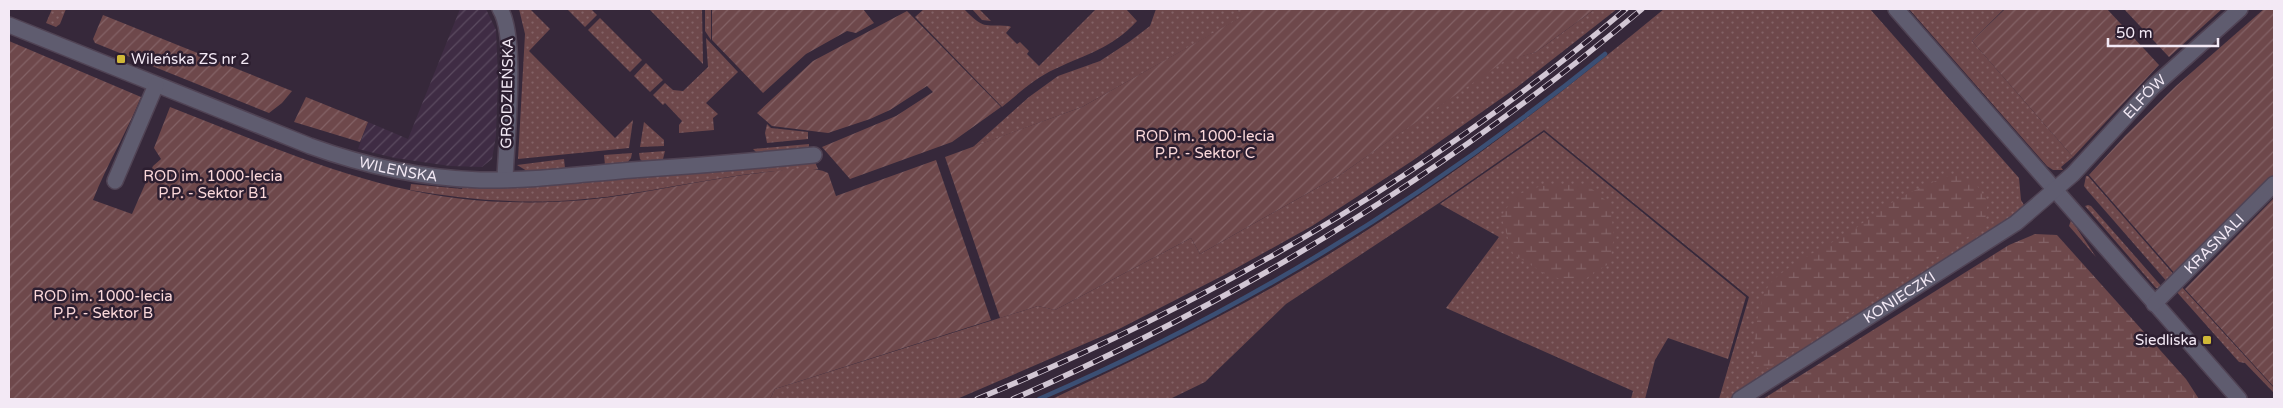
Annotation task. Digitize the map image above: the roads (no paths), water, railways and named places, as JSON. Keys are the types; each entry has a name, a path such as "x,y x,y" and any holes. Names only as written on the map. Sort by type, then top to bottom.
{"street":[{"name":"GRODZIEŃSKA","path":"500,9 507,25 510,48 505,179"},
{"path":"1896,9 2239,399"},
{"name":"ELFÓW","path":"2055,190 2085,162 2154,87 2240,9"},
{"name":"WILEŃSKA","path":"9,25 341,158 428,176 505,179 738,163 814,155"},
{"path":"115,181 156,85"},
{"name":"KRASNALI","path":"2154,304 2274,184"},
{"name":"KONIECZKI","path":"1740,399 2016,223 2055,190"},
{"path":"2214,371 2226,399"}],"waterway":[{"path":"1039,399 1115,365 1189,328 1334,246 1473,154 1605,54"}],"railway":[{"path":"977,399 1150,321 1234,277 1317,230 1398,179 1476,126 1552,69 1626,9"},
{"path":"1013,399 1181,319 1342,227 1420,177 1496,124 1570,68 1642,9"}],"place":[{"name":"Wileńska ZS nr 2","path":"121,59"},
{"name":"Siedliska","path":"2207,340"}],"park label":[{"name":"ROD im. 1000-lecia P.P. - Sektor C","path":"1205,144"},
{"name":"ROD im. 1000-lecia P.P. - Sektor B1","path":"213,184"},
{"name":"ROD im. 1000-lecia P.P. - Sektor B","path":"103,304"}]}
